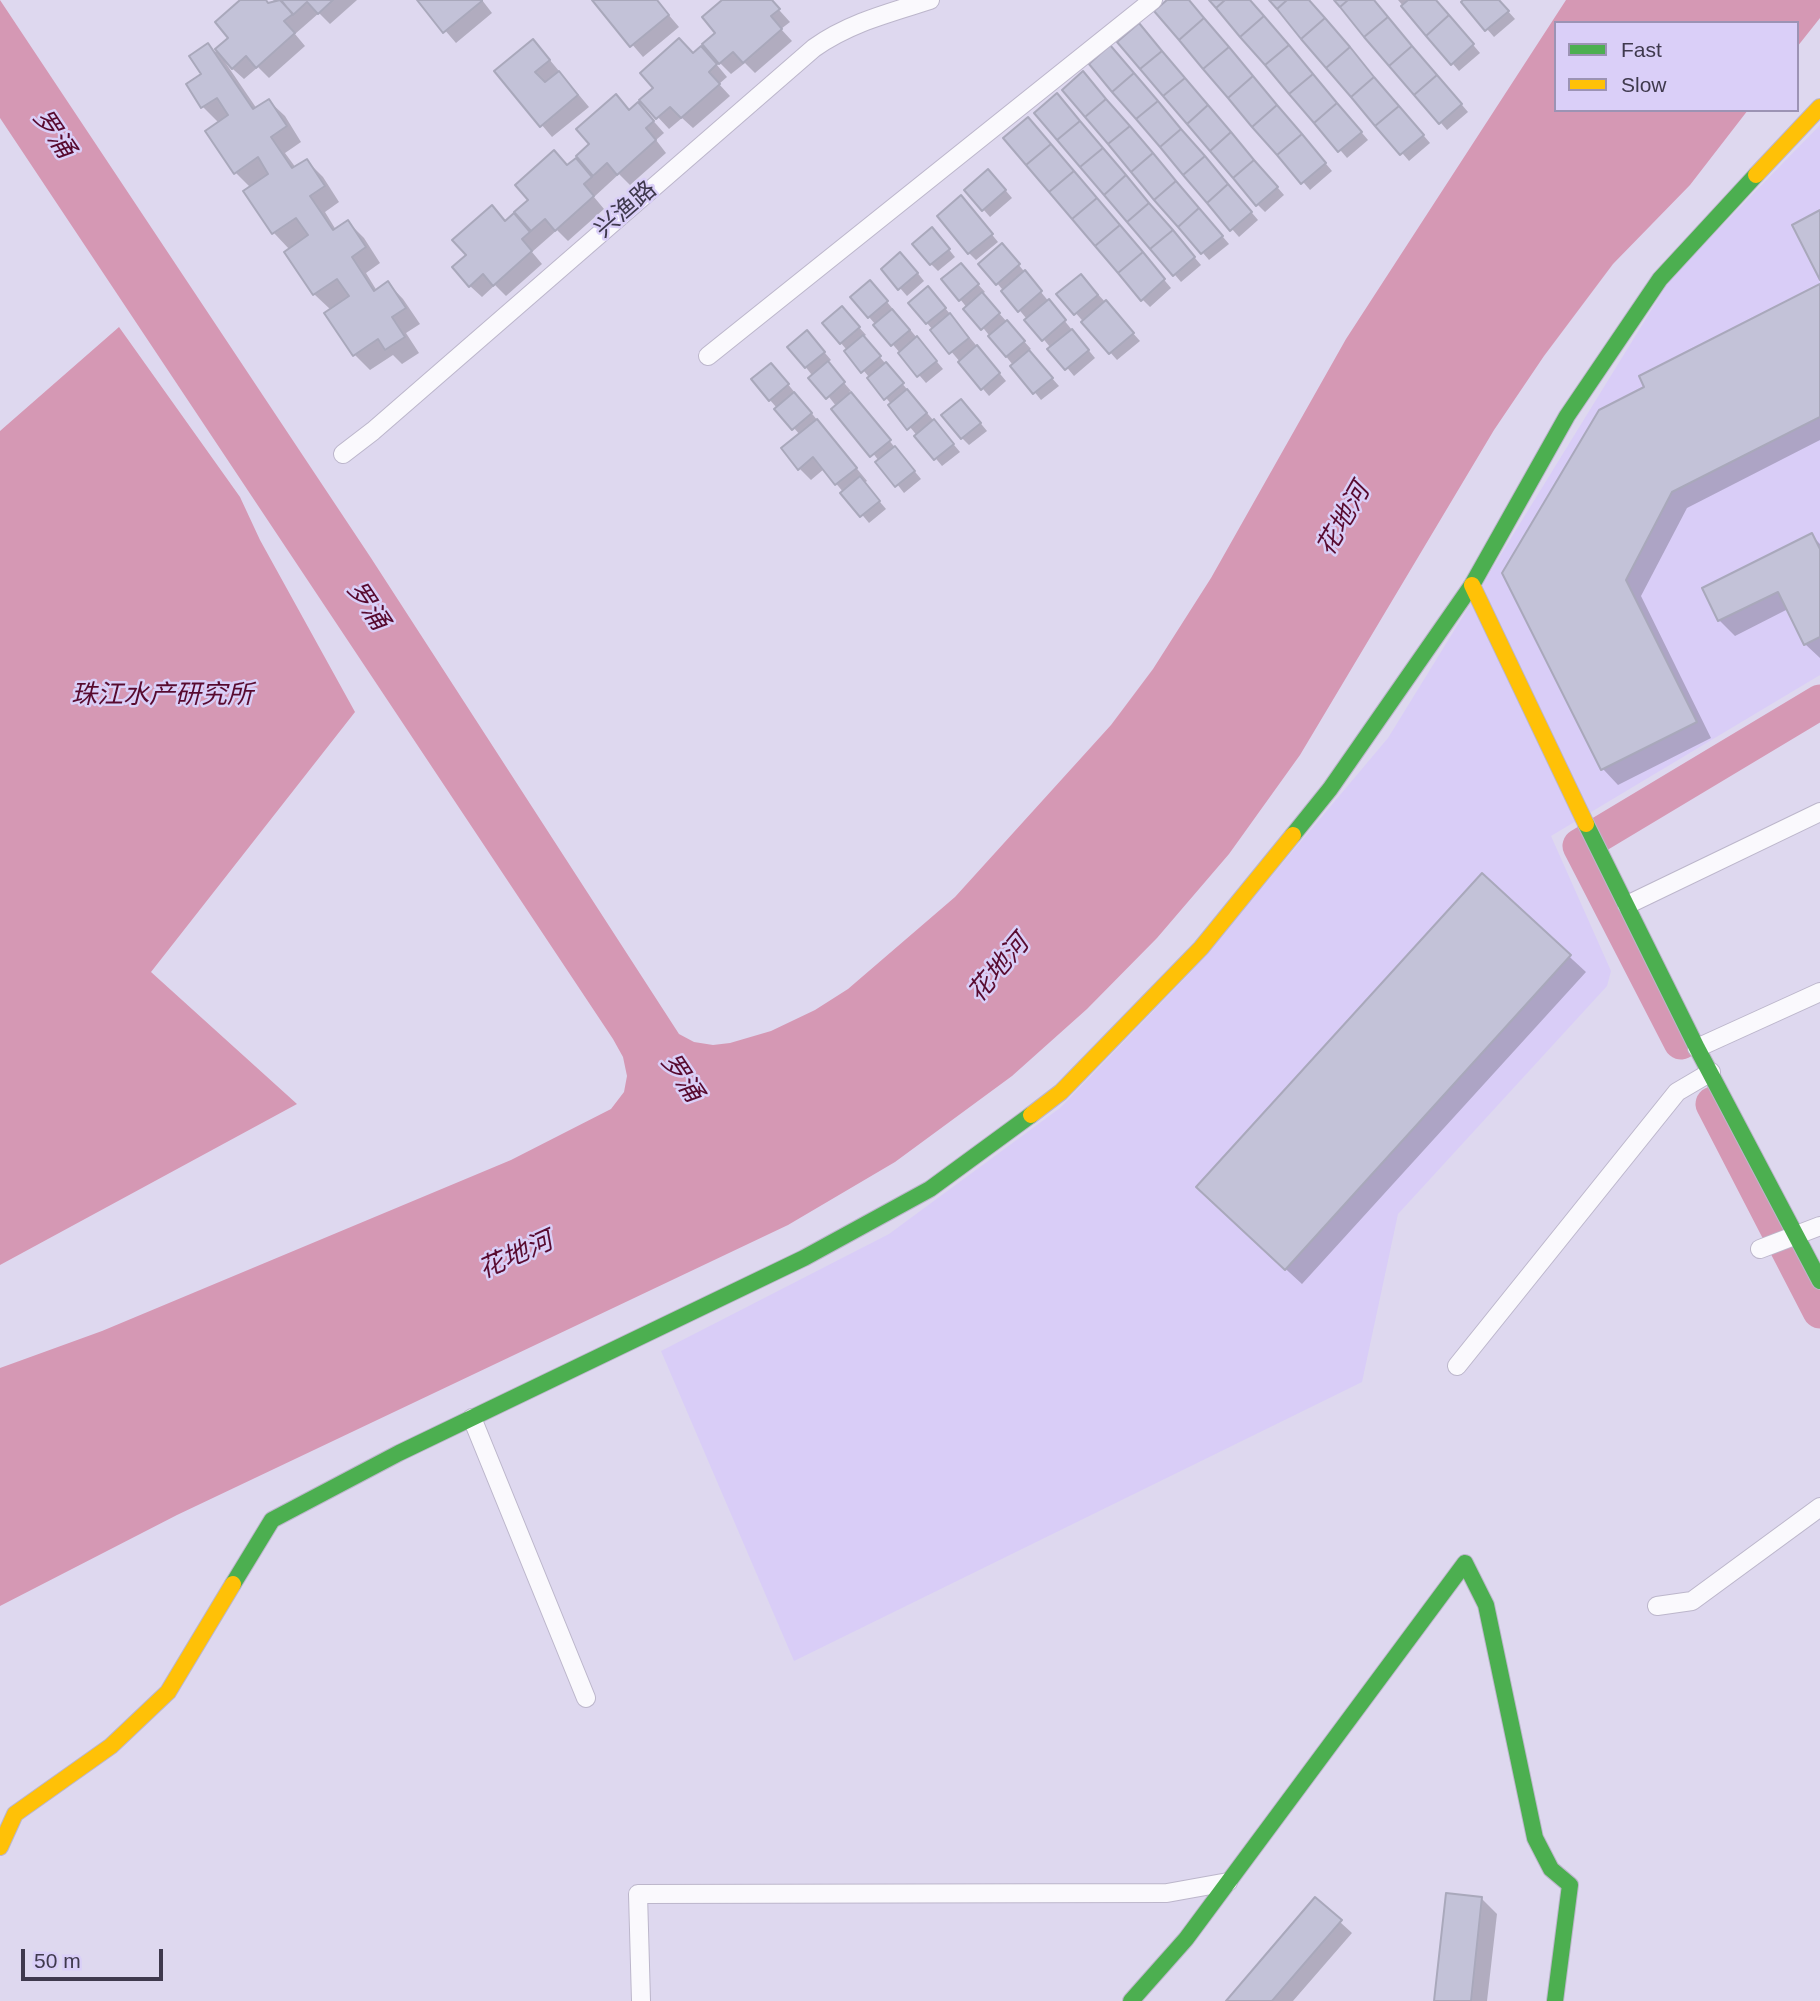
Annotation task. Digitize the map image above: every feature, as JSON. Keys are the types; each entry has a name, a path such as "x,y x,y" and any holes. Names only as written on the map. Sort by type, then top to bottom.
{"street":[{"name":"兴渔路","path":"343,454 814,48 832,35 861,22 930,0"},
{"path":"708,356 1153,0"},
{"path":"0,1847 8,1816 111,1746 168,1692 272,1520 472,1418 804,1258 930,1189 1061,1092 1201,948 1330,789 1472,585 1567,416 1660,279 1820,107"},
{"path":"1472,585 1697,1048 1820,1281"},
{"path":"1627,905 1820,812"},
{"path":"1697,1048 1820,992"},
{"path":"1457,1366 1677,1092 1711,1072"},
{"path":"1760,1249 1820,1226"},
{"path":"472,1418 586,1698"},
{"path":"1657,1606 1692,1601 1820,1507"},
{"path":"1130,2001 1186,1940 1465,1563 1486,1605 1535,1838 1551,1870 1570,1885 1555,2001"},
{"path":"641,2001 638,1894 1167,1893 1228,1882"}],"shaded area":[{"path":"1820,125 1820,675 1551,836 1611,971 1607,986 1398,1214 1362,1382 794,1661 661,1351 889,1234 1060,1108 1190,973 1388,738 1671,278"}],"water":[{"path":"0,0 371,558 679,1034 694,1042 713,1045 771,1031 815,1010 848,989 955,897 1111,725 1153,669 1211,578 1346,339 1566,0 1820,0 1820,18 1799,44 1799,21 1554,21 1554,112 1746,112 1690,185 1613,264 1544,356 1494,430 1300,755 1229,854 1157,938 1087,1009 1012,1076 895,1162 788,1225 177,1515 0,1606 0,1368 102,1331 511,1160 611,1109 624,1092 627,1076 623,1057 613,1039 0,118"},
{"name":"珠江水产研究所","path":"119,327 240,497 260,540 355,712 151,972 297,1104 0,1265 0,431"}],"building":[{"path":"240,0 266,0 268,3 280,0 293,14 284,21 295,33 256,68 246,56 232,69 215,49 228,38 215,22"},
{"path":"281,0 333,0 318,14 307,2 293,15"},
{"path":"417,0 482,0 482,1 443,33"},
{"path":"592,0 657,0 669,15 630,47"},
{"path":"722,0 772,0 780,9 771,16 782,29 743,63 733,52 719,64 702,44 715,33 702,17"},
{"path":"1167,0 1189,0 1204,18 1179,40 1154,11"},
{"path":"1209,0 1225,0 1216,8"},
{"path":"1225,0 1250,0 1264,16 1240,37 1216,8"},
{"path":"1269,0 1287,0 1277,9"},
{"path":"1287,0 1309,0 1325,18 1301,39 1277,9"},
{"path":"1334,0 1348,0 1340,7"},
{"path":"1348,0 1374,0 1388,17 1364,37 1340,7"},
{"path":"1408,0 1436,0 1449,15 1426,36 1401,6"},
{"path":"1499,0 1509,11 1485,31 1461,2"},
{"path":"1449,15 1474,44 1451,65 1426,36"},
{"path":"1264,16 1289,45 1265,65 1240,37"},
{"path":"1388,17 1412,46 1389,66 1364,37"},
{"path":"1204,18 1229,47 1203,69 1179,40"},
{"path":"1325,18 1350,47 1326,68 1301,39"},
{"path":"1139,23 1162,51 1140,69 1117,42"},
{"path":"679,38 693,53 701,46 717,64 709,72 720,84 681,118 670,107 656,119 639,100 653,88 640,73"},
{"path":"533,39 550,60 535,72 545,82 559,71 578,95 540,127 494,71"},
{"path":"208,43 253,109 269,99 287,126 271,137 292,168 307,159 325,186 310,196 333,230 348,220 366,247 352,257 374,291 388,281 406,308 392,317 405,337 385,350 378,339 353,356 324,313 349,296 337,279 313,295 284,252 308,235 296,218 272,234 243,191 268,174 258,157 234,174 205,131 228,115 217,98 201,108 186,84 201,74 189,56"},
{"path":"1110,45 1134,73 1112,92 1089,64"},
{"path":"1289,45 1313,74 1289,94 1265,65"},
{"path":"1412,46 1437,75 1414,95 1389,66"},
{"path":"1229,47 1253,76 1228,98 1203,69"},
{"path":"1350,47 1374,77 1351,97 1326,68"},
{"path":"1162,51 1185,78 1163,96 1140,69"},
{"path":"1083,71 1106,99 1085,117 1062,90"},
{"path":"1134,73 1158,101 1136,119 1112,92"},
{"path":"1313,74 1337,103 1314,123 1289,94"},
{"path":"1437,75 1462,104 1439,124 1414,95"},
{"path":"1253,76 1277,105 1252,127 1228,98"},
{"path":"1374,77 1399,106 1375,126 1351,97"},
{"path":"1185,78 1208,105 1187,124 1163,96"},
{"path":"1057,93 1080,121 1057,140 1034,113"},
{"path":"616,94 629,110 638,102 654,121 646,128 656,140 617,175 607,163 593,176 576,156 589,144 576,129"},
{"path":"1106,99 1130,126 1108,144 1085,117"},
{"path":"1158,101 1181,129 1160,147 1136,119"},
{"path":"1337,103 1362,132 1338,152 1314,123"},
{"path":"1208,105 1231,132 1210,151 1187,124"},
{"path":"1277,105 1302,134 1277,155 1252,127"},
{"path":"1399,106 1424,135 1400,155 1375,126"},
{"path":"1028,117 1051,144 1026,165 1003,138"},
{"path":"1080,121 1103,148 1080,167 1057,140"},
{"path":"1130,126 1153,153 1131,172 1108,144"},
{"path":"1181,129 1205,156 1183,175 1160,147"},
{"path":"1231,132 1254,160 1233,178 1210,151"},
{"path":"1302,134 1326,163 1301,184 1277,155"},
{"path":"1051,144 1074,171 1049,192 1026,165"},
{"path":"1103,148 1126,175 1104,195 1080,167"},
{"path":"554,150 567,165 576,158 592,177 584,184 594,196 555,231 545,219 531,231 514,212 528,200 515,185"},
{"path":"1153,153 1176,181 1154,200 1131,172"},
{"path":"1205,156 1228,184 1207,203 1183,175"},
{"path":"1254,160 1278,187 1256,206 1233,178"},
{"path":"988,169 1006,190 982,211 964,190"},
{"path":"1074,171 1097,198 1072,219 1049,192"},
{"path":"1126,175 1149,203 1127,222 1104,195"},
{"path":"1176,181 1199,208 1178,227 1154,200"},
{"path":"1228,184 1252,212 1230,231 1207,203"},
{"path":"961,195 993,234 968,254 937,216"},
{"path":"1097,198 1120,225 1095,246 1072,219"},
{"path":"1149,203 1173,230 1150,249 1127,222"},
{"path":"492,205 505,221 514,213 530,232 522,239 532,251 493,286 483,274 469,287 452,267 466,255 452,240"},
{"path":"1199,208 1223,236 1201,254 1178,227"},
{"path":"1820,210 1820,280 1792,225"},
{"path":"1120,225 1143,252 1118,273 1095,246"},
{"path":"932,227 950,249 930,265 912,244"},
{"path":"1173,230 1195,257 1173,276 1150,249"},
{"path":"1002,243 1020,264 996,285 978,264"},
{"path":"900,252 918,273 898,290 881,269"},
{"path":"1143,252 1165,279 1141,301 1118,273"},
{"path":"961,263 979,284 959,301 941,279"},
{"path":"1025,270 1042,291 1018,312 1001,291"},
{"path":"1081,274 1098,295 1074,315 1056,294"},
{"path":"870,280 888,301 868,318 850,297"},
{"path":"1820,284 1820,417 1672,492 1626,580 1697,722 1601,770 1502,573 1599,410 1644,387 1639,376"},
{"path":"928,286 946,308 926,324 908,303"},
{"path":"982,292 1000,313 981,330 963,309"},
{"path":"1049,299 1066,320 1042,341 1024,320"},
{"path":"1106,300 1134,333 1109,354 1081,322"},
{"path":"842,306 860,327 840,344 822,323"},
{"path":"892,309 910,330 891,346 873,325"},
{"path":"950,313 969,338 949,354 930,330"},
{"path":"1007,320 1025,341 1006,357 988,336"},
{"path":"1072,329 1089,350 1065,370 1047,349"},
{"path":"807,330 825,352 805,368 787,347"},
{"path":"863,335 881,356 861,373 844,351"},
{"path":"917,336 937,361 917,377 898,353"},
{"path":"977,345 1000,373 981,390 958,362"},
{"path":"1029,350 1053,378 1033,394 1010,366"},
{"path":"828,361 845,382 826,399 808,378"},
{"path":"886,362 904,383 884,400 867,378"},
{"path":"771,363 789,384 769,401 751,379"},
{"path":"907,389 927,413 907,430 888,405"},
{"path":"794,392 812,413 792,430 774,409"},
{"path":"851,392 891,440 870,457 831,409"},
{"path":"961,399 981,423 961,439 941,415"},
{"path":"817,419 857,468 835,485 813,457 798,470 781,448"},
{"path":"934,419 954,444 934,460 914,436"},
{"path":"895,446 915,471 895,487 875,462"},
{"path":"860,476 880,501 860,517 840,493"},
{"path":"1812,533 1820,549 1820,637 1804,645 1778,592 1718,621 1702,588"},
{"path":"1482,873 1571,955 1285,1270 1196,1187"},
{"path":"1446,1893 1482,1897 1471,2001 1434,2001"},
{"path":"1315,1897 1342,1920 1272,2001 1226,2001"}],"waterway":[{"path":"1681,1042 1580,846 1820,702"},
{"path":"1713,1104 1820,1311"}],"traffic: fast":[{"path":"1293,835 1330,789 1472,585 1567,416 1660,279 1756,175"},
{"path":"1586,824 1697,1048 1820,1281"},
{"path":"233,1584 272,1520 399,1453 804,1258 930,1189 1031,1115"},
{"path":"1131,2001 1186,1939 1465,1563 1486,1605 1535,1838 1551,1869 1570,1885 1555,2001"}],"traffic: slow":[{"path":"1756,175 1820,107"},
{"path":"1472,585 1586,824"},
{"path":"1031,1115 1061,1092 1201,948 1293,835"},
{"path":"0,1847 15,1814 111,1746 168,1692 233,1584"}],"water label":[{"name":"罗涌","path":"53,134"},
{"name":"花地河","path":"1344,520"},
{"name":"罗涌","path":"367,606"},
{"name":"花地河","path":"999,969"},
{"name":"罗涌","path":"681,1078"},
{"name":"花地河","path":"516,1256"}]}
